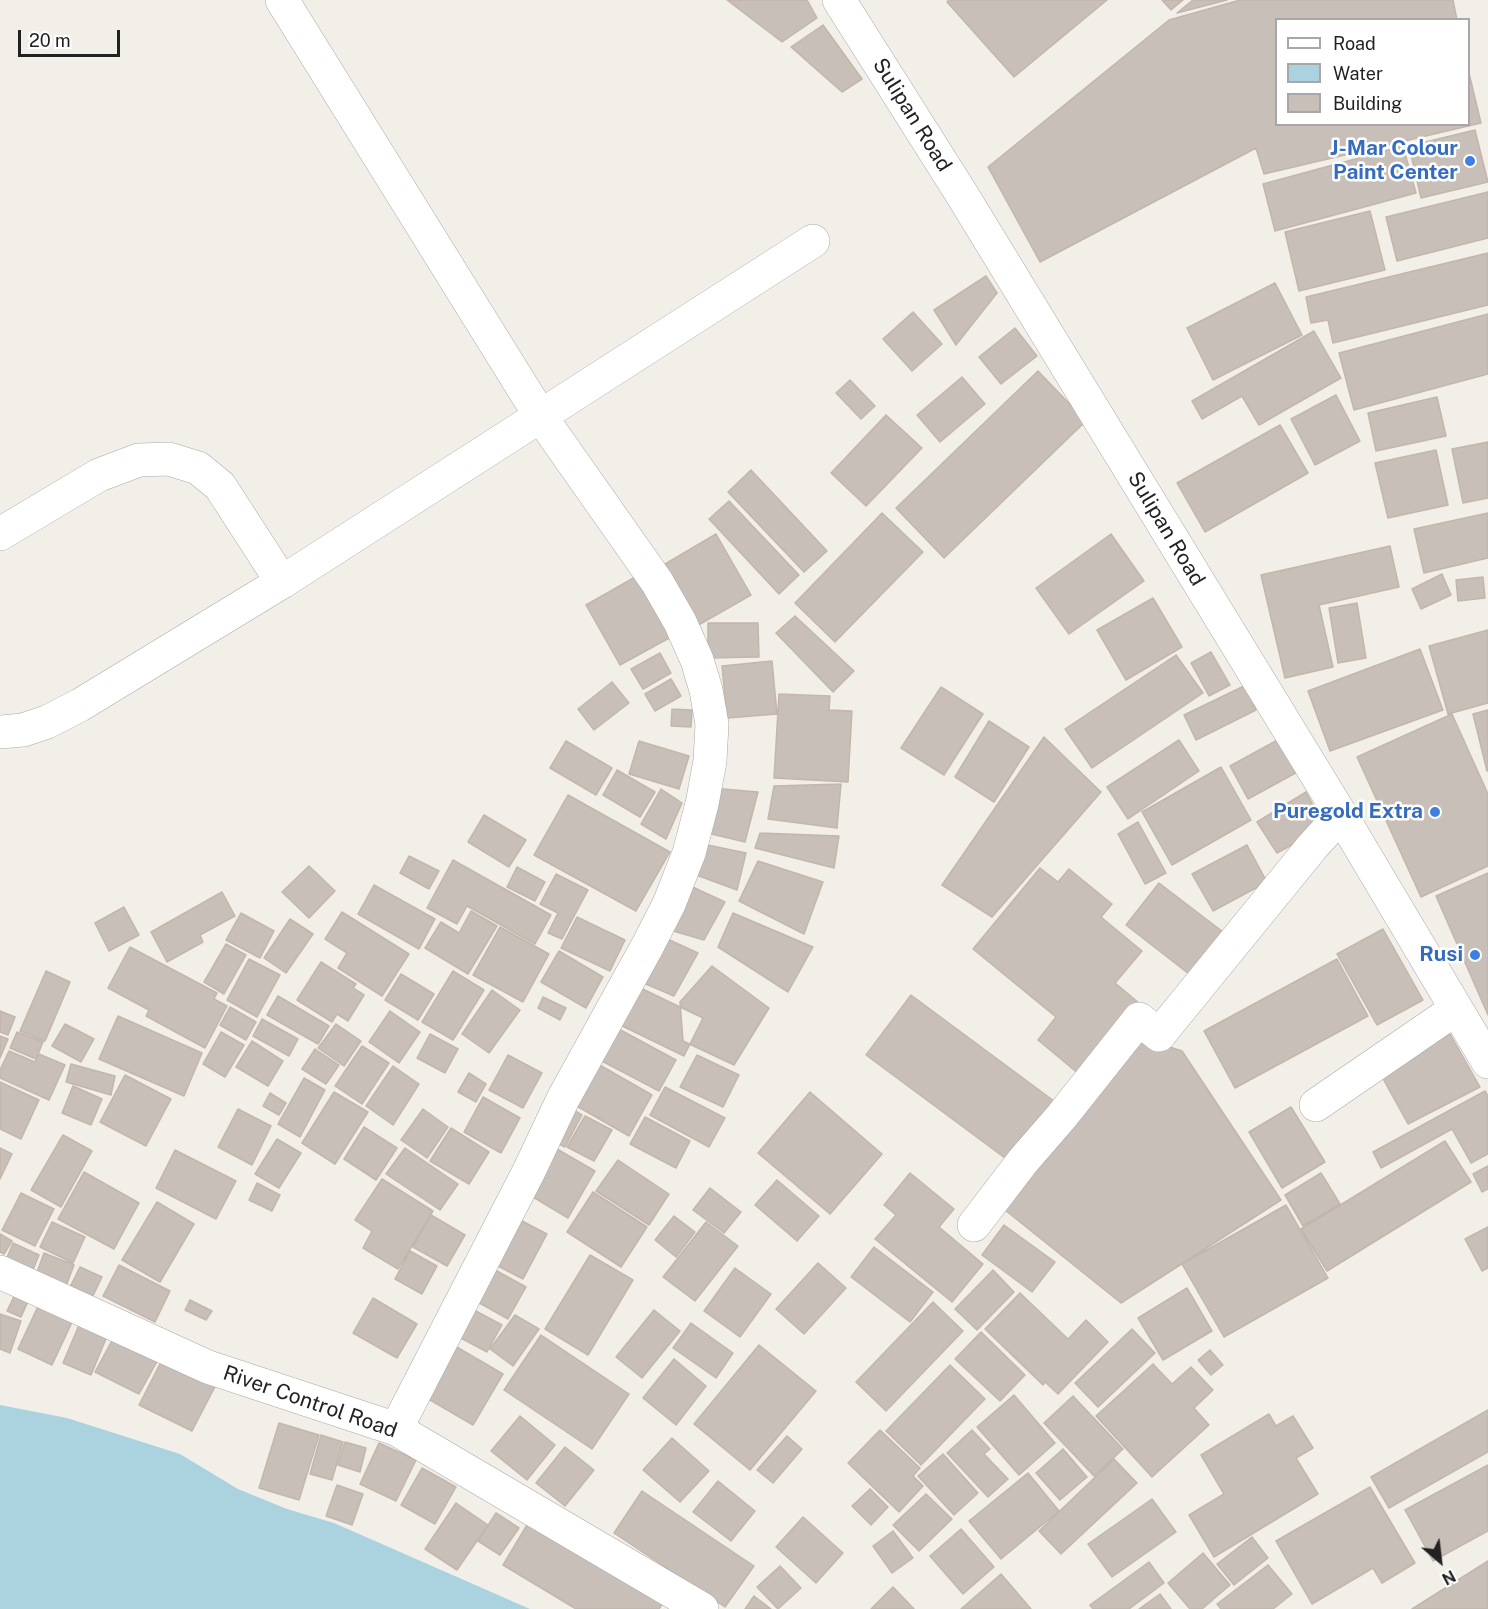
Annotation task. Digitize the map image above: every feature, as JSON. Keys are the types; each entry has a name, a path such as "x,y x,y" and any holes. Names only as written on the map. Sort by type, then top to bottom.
{"street":[{"path":"282,0 541,417 657,582 680,622 697,660 706,690 712,724 710,761 702,804 689,853 669,904 563,1099 529,1171 396,1429"},
{"name":"Sulipan Road","path":"839,0 942,163 1341,815 1488,1062"},
{"path":"0,732 23,730 47,722 80,705 282,582 813,241"},
{"path":"0,534 99,475 139,460 169,459 198,468 220,486 282,582"},
{"path":"974,1225 1139,1019 1159,1035 1312,847 1341,815"},
{"path":"1316,1105 1456,1009"},
{"name":"River Control Road","path":"0,1272 208,1367 396,1429 702,1609"}],"water":[{"path":"0,1405 67,1418 180,1454 238,1489 287,1509 334,1523 530,1609 0,1609"}],"building":[{"path":"727,0 807,0 817,18 782,42"},
{"path":"949,0 1107,0 1014,77 947,2"},
{"path":"1162,0 1183,0 1171,10"},
{"path":"1193,0 1227,0 1177,13"},
{"path":"1240,0 1453,0 1457,18 1275,18 1275,126 1468,126 1264,174 1256,148 1040,262 988,167 1169,20"},
{"path":"823,25 862,79 842,92 791,47"},
{"path":"1470,77 1481,123 1470,126"},
{"path":"1475,130 1488,182 1421,198 1409,146"},
{"path":"1403,146 1416,193 1275,231 1263,184"},
{"path":"1488,192 1488,238 1397,261 1386,217"},
{"path":"1370,211 1385,270 1299,291 1285,232"},
{"path":"1488,253 1488,305 1333,343 1328,320 1311,323 1306,297"},
{"path":"986,276 997,293 956,345 934,310"},
{"path":"1275,283 1302,335 1213,380 1187,328"},
{"path":"913,312 942,344 912,371 883,339"},
{"path":"1488,314 1488,374 1354,410 1339,353"},
{"path":"1015,328 1037,356 1001,384 979,357"},
{"path":"1314,331 1341,378 1259,425 1242,396 1202,419 1192,401"},
{"path":"1038,371 1086,421 944,558 896,508"},
{"path":"962,377 985,404 940,442 917,415"},
{"path":"850,380 875,406 861,419 836,393"},
{"path":"1336,395 1360,441 1315,465 1291,419"},
{"path":"1437,397 1446,436 1376,451 1368,413"},
{"path":"886,415 922,448 866,506 831,473"},
{"path":"1280,425 1308,473 1205,532 1177,483"},
{"path":"1488,442 1488,498 1463,503 1452,449"},
{"path":"1436,450 1448,505 1388,518 1375,463"},
{"path":"751,470 827,551 804,572 728,492"},
{"path":"729,501 799,575 779,594 709,519"},
{"path":"882,513 923,552 835,642 795,603"},
{"path":"1488,513 1488,558 1424,573 1414,529"},
{"path":"716,534 751,595 695,627 660,567"},
{"path":"1111,534 1144,581 1069,634 1036,588"},
{"path":"1390,546 1399,587 1319,605 1333,667 1285,678 1261,575"},
{"path":"1442,574 1451,595 1421,609 1412,589"},
{"path":"637,576 671,637 620,665 586,605"},
{"path":"1483,577 1485,598 1458,601 1456,580"},
{"path":"1153,598 1182,647 1126,680 1097,630"},
{"path":"1357,603 1366,658 1338,663 1329,608"},
{"path":"795,616 854,671 833,692 776,633"},
{"path":"708,623 758,623 759,657 708,658"},
{"path":"1488,630 1488,703 1448,714 1429,646"},
{"path":"1420,649 1443,710 1330,751 1308,691"},
{"path":"1211,652 1230,685 1209,696 1191,663"},
{"path":"660,653 671,673 643,689 631,669"},
{"path":"1176,655 1203,693 1092,768 1065,729"},
{"path":"772,661 777,714 727,718 722,666"},
{"path":"671,679 681,696 655,711 645,694"},
{"path":"612,682 629,703 594,730 578,709"},
{"path":"1244,686 1256,710 1196,740 1184,715"},
{"path":"941,687 983,714 944,775 901,748"},
{"path":"779,694 830,696 829,710 852,711 848,782 774,778"},
{"path":"672,709 692,710 691,727 671,726"},
{"path":"1488,710 1488,771 1487,771 1473,714"},
{"name":"Puregold Extra","path":"1452,714 1488,794 1488,866 1421,897 1357,757"},
{"path":"989,721 1029,747 994,802 955,777"},
{"path":"1044,737 1101,792 992,917 942,885"},
{"path":"1283,737 1301,770 1248,799 1230,766"},
{"path":"1179,740 1199,771 1128,819 1107,787"},
{"path":"566,741 612,768 596,795 550,768"},
{"path":"639,741 689,756 679,789 629,774"},
{"path":"1221,767 1251,820 1172,865 1142,812"},
{"path":"617,770 655,792 640,817 603,795"},
{"path":"841,784 837,828 768,819 774,786"},
{"path":"712,788 758,792 745,842 703,832"},
{"path":"661,789 682,803 666,839 641,824"},
{"path":"1306,792 1325,827 1277,853 1257,822"},
{"path":"568,795 670,852 636,911 534,855"},
{"path":"484,815 526,840 509,867 468,842"},
{"path":"1138,822 1166,873 1145,884 1118,834"},
{"path":"760,833 839,836 834,868 755,848"},
{"path":"698,843 746,853 737,890 688,872"},
{"path":"1247,845 1267,882 1213,911 1192,874"},
{"path":"409,856 439,871 429,889 400,873"},
{"path":"453,860 551,915 535,944 467,906 457,924 427,908"},
{"path":"758,861 823,882 804,934 739,901"},
{"path":"309,866 335,891 309,918 282,892"},
{"path":"517,867 545,882 535,901 507,887"},
{"path":"1040,868 1058,882 1069,869 1112,904 1101,917 1142,951 1115,983 1139,1003 1080,1075 1038,1040 1056,1017 973,949"},
{"name":"Rusi","path":"1488,873 1488,1015 1436,896"},
{"path":"556,874 588,890 562,939 548,933 558,913 540,904"},
{"path":"684,883 725,902 704,940 663,928"},
{"path":"1159,883 1231,938 1198,981 1126,925"},
{"path":"374,885 435,919 419,949 358,914"},
{"path":"222,892 235,916 200,935 203,942 167,962 151,932"},
{"path":"124,907 139,935 109,951 95,923"},
{"path":"471,911 497,926 468,974 425,948 441,922 459,933"},
{"path":"342,912 409,954 382,996 338,968 347,953 325,939"},
{"path":"241,913 274,931 260,958 226,940"},
{"path":"733,913 813,947 788,992 718,947"},
{"path":"577,917 625,940 610,971 561,948"},
{"path":"290,919 313,934 286,973 264,958"},
{"path":"500,927 549,954 523,1002 473,975"},
{"path":"1383,929 1423,1000 1377,1025 1337,954"},
{"path":"663,937 698,953 674,996 641,982"},
{"path":"226,944 246,955 224,994 204,982"},
{"path":"130,947 217,993 214,999 227,1006 205,1048 146,1016 149,1010 108,988"},
{"path":"559,951 603,977 586,1008 541,982"},
{"path":"249,959 280,975 257,1017 227,1000"},
{"path":"1337,959 1368,1016 1235,1088 1204,1031"},
{"path":"321,962 356,984 353,988 364,995 348,1021 337,1014 332,1022 297,1000"},
{"path":"712,966 769,1008 734,1065 683,1041 680,1002"},
{"path":"46,971 70,982 45,1041 20,1031"},
{"path":"453,971 484,990 453,1040 422,1022"},
{"path":"401,974 434,994 418,1020 385,1000"},
{"path":"630,983 703,1018 684,1056 612,1021"},
{"path":"492,990 520,1010 489,1053 462,1034"},
{"path":"911,995 1058,1104 1013,1164 866,1055"},
{"path":"278,996 329,1026 318,1044 267,1015"},
{"path":"543,997 566,1008 560,1020 538,1008"},
{"path":"230,1007 256,1022 246,1040 220,1025"},
{"path":"0,1011 15,1017 8,1035 0,1032"},
{"path":"390,1011 420,1032 399,1063 369,1042"},
{"path":"118,1016 202,1053 184,1096 99,1059"},
{"path":"262,1019 298,1039 289,1056 253,1036"},
{"path":"65,1024 94,1039 81,1062 52,1046"},
{"path":"336,1024 361,1041 344,1066 318,1048"},
{"path":"615,1027 676,1060 659,1091 598,1059"},
{"path":"17,1032 43,1042 36,1059 10,1048"},
{"path":"221,1032 244,1045 225,1077 203,1064"},
{"path":"430,1034 458,1049 445,1073 417,1058"},
{"path":"1450,1034 1480,1087 1408,1124 1381,1075"},
{"path":"0,1036 8,1039 0,1058"},
{"path":"1139,1037 1182,1051 1281,1200 1121,1303 1005,1210"},
{"path":"252,1041 283,1061 268,1086 236,1067"},
{"path":"362,1046 389,1063 362,1104 335,1086"},
{"path":"315,1049 339,1065 326,1084 302,1069"},
{"path":"9,1051 35,1062 39,1054 65,1065 49,1100 0,1078 0,1070"},
{"path":"508,1055 542,1073 523,1108 489,1090"},
{"path":"697,1055 739,1075 723,1107 680,1087"},
{"path":"591,1060 652,1095 629,1136 568,1101"},
{"path":"71,1064 115,1076 111,1095 66,1082"},
{"path":"393,1066 419,1084 393,1125 366,1106"},
{"path":"469,1073 486,1084 476,1102 458,1092"},
{"path":"125,1075 171,1099 146,1146 100,1122"},
{"path":"304,1078 325,1090 300,1137 278,1124"},
{"path":"0,1082 39,1100 21,1139 0,1129"},
{"path":"73,1086 102,1099 91,1125 62,1113"},
{"path":"665,1087 725,1118 709,1147 650,1115"},
{"path":"1485,1091 1488,1096 1488,1154 1471,1163 1452,1129 1381,1168 1373,1152"},
{"path":"334,1092 368,1112 335,1164 302,1143"},
{"path":"810,1092 882,1154 830,1214 758,1153"},
{"path":"270,1093 286,1103 279,1115 263,1106"},
{"path":"483,1097 520,1118 501,1153 464,1132"},
{"path":"563,1104 582,1115 565,1147 545,1137"},
{"path":"1291,1107 1325,1162 1282,1188 1249,1132"},
{"path":"238,1109 271,1126 252,1165 218,1147"},
{"path":"423,1109 448,1127 427,1158 401,1140"},
{"path":"585,1116 612,1130 594,1161 567,1147"},
{"path":"645,1117 690,1141 676,1168 630,1144"},
{"path":"364,1127 397,1148 376,1180 344,1159"},
{"path":"451,1128 489,1152 469,1184 430,1161"},
{"path":"63,1135 92,1151 61,1207 31,1190"},
{"path":"538,1138 595,1171 568,1218 523,1191"},
{"path":"277,1139 301,1153 279,1188 255,1174"},
{"path":"1445,1141 1471,1182 1327,1271 1301,1229"},
{"path":"0,1148 12,1154 0,1179"},
{"path":"405,1148 458,1184 440,1210 386,1174"},
{"path":"175,1150 236,1181 216,1219 156,1188"},
{"path":"618,1160 669,1194 649,1225 596,1191"},
{"path":"1488,1166 1488,1189 1482,1192 1473,1174"},
{"path":"84,1172 139,1203 114,1249 58,1219"},
{"path":"910,1173 954,1209 939,1227 983,1264 952,1302 875,1239 896,1215 884,1205"},
{"path":"1321,1173 1340,1204 1303,1226 1285,1195"},
{"path":"382,1179 433,1211 398,1269 363,1248 372,1231 355,1220"},
{"path":"777,1180 819,1216 797,1241 755,1205"},
{"path":"257,1183 280,1195 272,1211 249,1200"},
{"path":"710,1188 741,1212 724,1233 693,1210"},
{"path":"593,1192 647,1227 621,1267 567,1232"},
{"path":"21,1193 54,1209 35,1246 2,1230"},
{"path":"157,1202 194,1224 160,1282 122,1260"},
{"path":"1286,1205 1328,1278 1224,1337 1182,1264"},
{"path":"431,1215 465,1235 447,1266 413,1247"},
{"path":"674,1216 695,1232 676,1257 655,1240"},
{"path":"520,1220 547,1234 523,1279 496,1265"},
{"path":"52,1222 85,1237 73,1263 40,1247"},
{"path":"706,1222 738,1246 695,1301 663,1277"},
{"path":"1004,1225 1055,1262 1032,1292 982,1255"},
{"path":"1488,1227 1488,1268 1482,1271 1465,1239"},
{"path":"0,1234 12,1241 4,1254 0,1252"},
{"path":"13,1243 39,1255 32,1272 6,1260"},
{"path":"874,1247 933,1292 910,1322 851,1277"},
{"path":"410,1251 437,1266 422,1294 395,1279"},
{"path":"44,1253 74,1265 66,1286 36,1275"},
{"path":"590,1255 633,1280 588,1355 545,1329"},
{"path":"818,1263 846,1288 804,1334 776,1309"},
{"path":"119,1265 170,1291 155,1322 103,1296"},
{"path":"80,1267 102,1277 89,1304 67,1293"},
{"path":"735,1268 771,1294 740,1337 704,1311"},
{"path":"495,1270 526,1287 508,1319 476,1301"},
{"path":"993,1270 1014,1292 977,1330 955,1309"},
{"path":"18,1288 31,1295 21,1317 7,1311"},
{"path":"1187,1288 1212,1331 1163,1360 1138,1318"},
{"path":"1020,1293 1068,1339 1086,1320 1108,1342 1058,1394 1045,1382 1043,1385 985,1329"},
{"path":"373,1298 417,1324 397,1358 353,1333"},
{"path":"190,1300 212,1311 206,1320 185,1310"},
{"path":"40,1302 74,1318 52,1365 18,1349"},
{"path":"933,1302 963,1331 886,1411 856,1382"},
{"path":"474,1310 502,1325 487,1352 459,1337"},
{"path":"654,1310 680,1331 642,1378 616,1357"},
{"path":"0,1314 21,1321 10,1353 0,1349"},
{"path":"515,1315 539,1329 513,1366 490,1349"},
{"path":"82,1318 110,1329 91,1375 63,1363"},
{"path":"691,1323 733,1353 716,1378 673,1348"},
{"path":"1132,1329 1155,1353 1098,1407 1075,1383"},
{"path":"981,1332 1025,1375 1000,1401 955,1359"},
{"path":"115,1335 159,1358 139,1394 95,1372"},
{"path":"541,1335 629,1394 592,1449 504,1390"},
{"path":"759,1345 816,1391 750,1470 694,1424"},
{"path":"455,1346 503,1374 473,1425 425,1397"},
{"path":"1210,1350 1223,1365 1211,1375 1198,1360"},
{"path":"166,1352 219,1379 192,1431 139,1405"},
{"path":"674,1359 706,1386 676,1425 643,1398"},
{"path":"1153,1364 1172,1384 1191,1367 1213,1390 1194,1408 1209,1425 1152,1477 1096,1416"},
{"path":"950,1365 985,1399 921,1465 886,1431"},
{"path":"1014,1395 1055,1443 1019,1475 977,1427"},
{"path":"1073,1396 1123,1449 1094,1476 1044,1423"},
{"path":"1488,1410 1488,1452 1389,1508 1371,1477"},
{"path":"1269,1414 1276,1426 1293,1416 1313,1448 1296,1458 1318,1494 1214,1557 1189,1515 1224,1494 1201,1455"},
{"path":"520,1416 555,1445 527,1480 491,1451"},
{"path":"279,1423 319,1435 299,1500 259,1488"},
{"path":"880,1430 920,1468 913,1476 923,1486 899,1512 848,1463"},
{"path":"972,1430 990,1449 984,1454 1008,1479 988,1497 947,1453"},
{"path":"321,1435 343,1442 332,1480 310,1474"},
{"path":"787,1436 802,1449 773,1483 757,1470"},
{"path":"672,1438 709,1471 680,1502 643,1470"},
{"path":"345,1442 366,1448 360,1472 338,1465"},
{"path":"379,1443 416,1460 396,1501 360,1484"},
{"path":"565,1447 594,1470 565,1506 536,1483"},
{"path":"1063,1449 1087,1477 1060,1500 1036,1473"},
{"path":"943,1454 978,1493 954,1515 918,1476"},
{"path":"1114,1459 1137,1483 1061,1554 1039,1531"},
{"path":"1488,1465 1488,1531 1433,1561 1405,1510"},
{"path":"422,1468 456,1487 435,1524 401,1505"},
{"path":"1028,1473 1059,1511 1001,1559 969,1521"},
{"path":"718,1481 755,1511 731,1541 693,1512"},
{"path":"337,1485 363,1494 352,1525 326,1516"},
{"path":"1370,1487 1415,1563 1382,1583 1373,1568 1312,1604 1276,1541"},
{"path":"870,1489 888,1507 871,1525 852,1506"},
{"path":"642,1491 754,1566 725,1607 614,1533"},
{"path":"926,1494 952,1519 919,1551 893,1525"},
{"path":"1152,1499 1176,1532 1112,1577 1088,1544"},
{"path":"456,1503 488,1525 457,1570 425,1549"},
{"path":"496,1513 519,1528 500,1555 478,1541"},
{"path":"803,1517 843,1553 816,1583 776,1547"},
{"path":"530,1520 664,1601 659,1609 576,1609 503,1565"},
{"path":"961,1529 994,1567 963,1594 930,1556"},
{"path":"893,1531 913,1558 892,1573 873,1546"},
{"path":"1252,1537 1268,1558 1234,1585 1217,1564"},
{"path":"1203,1553 1230,1585 1202,1609 1190,1609 1168,1583"},
{"path":"1488,1561 1488,1609 1412,1609"},
{"path":"1149,1562 1164,1583 1129,1609 1093,1609 1090,1605"},
{"path":"1268,1565 1292,1594 1273,1609 1221,1609 1217,1604"},
{"path":"780,1566 801,1588 778,1609 757,1587"},
{"path":"1001,1574 1031,1609 961,1609"},
{"path":"893,1587 914,1609 871,1609"},
{"path":"1160,1594 1171,1609 1139,1609"},
{"path":"754,1596 771,1609 745,1609"}],"place":[{"name":"J-Mar Colour Paint Center","path":"1470,161"},
{"name":"Puregold Extra","path":"1435,812"},
{"name":"Rusi","path":"1475,955"}]}
